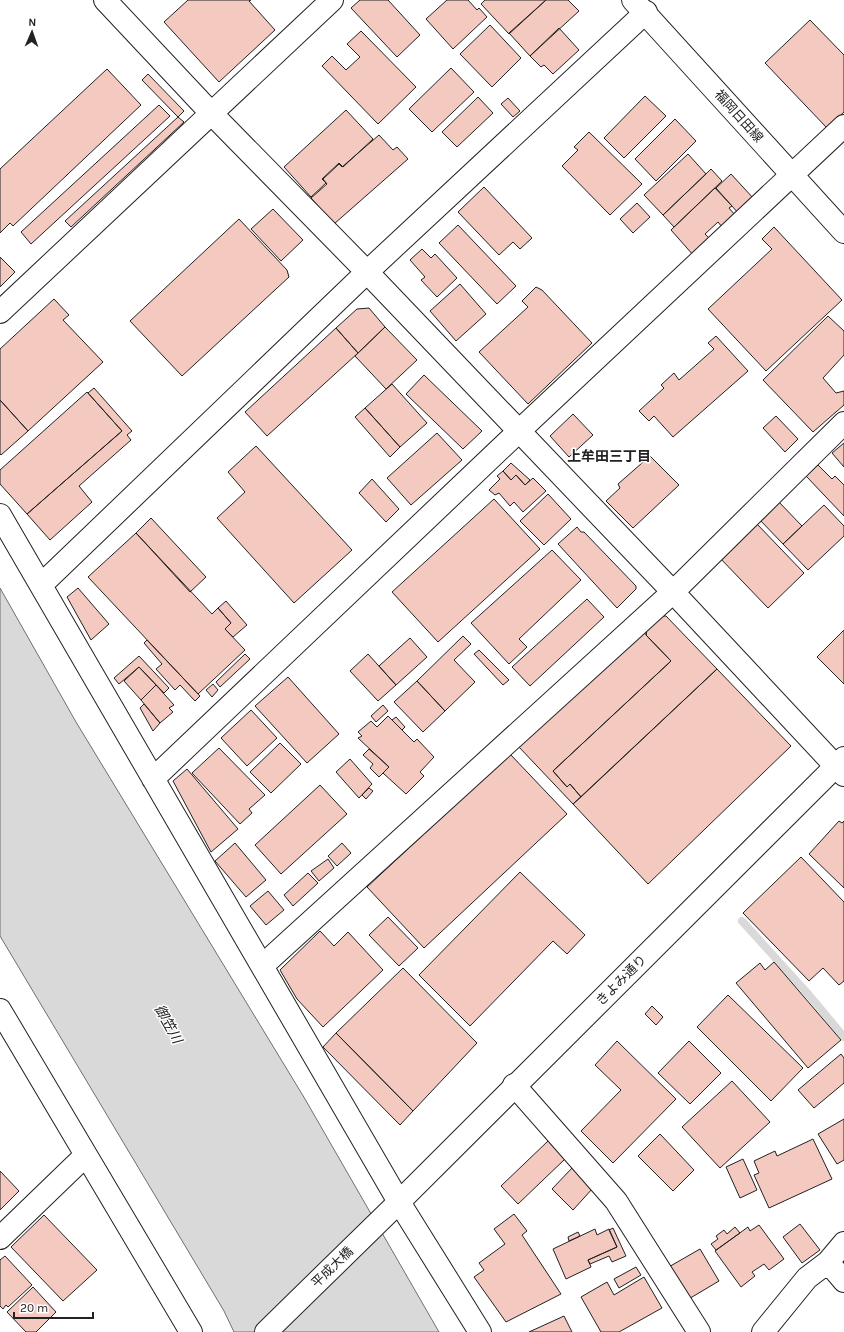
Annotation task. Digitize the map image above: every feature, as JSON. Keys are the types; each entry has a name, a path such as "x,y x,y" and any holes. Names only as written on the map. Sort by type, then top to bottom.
{"street":[{"path":"105,0 212,114 367,272 841,767"},
{"path":"0,312 332,0"},
{"path":"41,586 367,272 639,6"},
{"name":"福岡日田線","path":"639,6 844,232"},
{"path":"153,779 519,431 844,126"},
{"path":"262,966 673,592 844,422"},
{"path":"0,515 399,1202 480,1332"},
{"name":"きよみ通り","path":"399,1202 514,1086 841,767"},
{"path":"0,1010 191,1332"},
{"path":"514,1086 616,1201 699,1332"},
{"path":"0,1238 86,1155"},
{"name":"平成大橋","path":"266,1332 399,1202"},
{"path":"763,1332 807,1278 828,1262 844,1243"},
{"path":"828,1262 844,1281"}],"water":[{"name":"御笠川","path":"0,588 76,722 305,1099 439,1332 234,1332 224,1311 0,936"}],"building":[{"path":"188,0 251,0 249,1 275,30 219,82 164,22"},
{"path":"360,0 388,0 420,35 397,57 351,8"},
{"path":"447,0 468,0 477,10 479,8 487,17 453,49 426,19"},
{"path":"485,0 546,0 509,34 481,4"},
{"path":"546,0 568,0 579,11 530,56 509,33"},
{"path":"810,20 844,55 844,112 827,128 765,63"},
{"path":"490,25 521,58 492,87 460,54"},
{"path":"559,28 579,50 553,74 544,65 541,67 530,56"},
{"path":"361,31 416,87 378,124 322,66 332,56 346,70 360,57 347,44"},
{"path":"451,68 474,92 432,132 409,109"},
{"path":"107,69 141,105 13,226 10,223 0,233 0,169"},
{"path":"148,74 184,111 178,117 142,80"},
{"path":"645,96 666,116 624,158 604,138"},
{"path":"478,97 493,113 457,147 442,132"},
{"path":"508,98 520,111 513,117 501,104"},
{"path":"159,105 170,116 31,244 21,232"},
{"path":"346,110 373,139 343,167 339,163 322,179 326,183 311,197 284,167"},
{"path":"178,117 184,122 71,227 65,221"},
{"path":"675,119 696,141 656,181 635,159"},
{"path":"589,132 642,184 610,215 562,166 578,150 574,147"},
{"path":"379,135 393,150 397,147 408,159 334,224 311,198 327,184 323,179 339,164 342,167"},
{"path":"688,154 706,174 663,215 644,195"},
{"path":"711,169 722,181 674,227 663,215"},
{"path":"731,174 754,199 739,214 716,188"},
{"path":"484,187 532,238 520,249 513,242 499,255 458,212"},
{"path":"715,188 732,206 729,208 735,215 722,227 718,222 705,234 711,240 694,256 671,230"},
{"path":"637,203 650,217 633,233 620,219"},
{"path":"273,209 303,240 281,261 251,229"},
{"path":"239,219 287,270 289,277 182,376 130,321"},
{"path":"458,225 516,286 497,304 439,243"},
{"path":"774,227 842,300 766,371 708,309 772,249 762,239"},
{"path":"422,249 431,258 435,254 457,278 437,297 421,280 425,277 410,260"},
{"path":"0,257 15,272 0,287"},
{"path":"460,284 486,314 456,341 430,311"},
{"path":"536,287 542,290 592,343 528,404 479,352 528,307 522,301"},
{"path":"54,299 69,315 63,320 103,362 28,431 0,400 0,349"},
{"path":"369,308 385,327 358,353 336,328 357,309"},
{"path":"828,316 844,331 844,355 823,378 836,393 844,391 844,405 813,432 763,380"},
{"path":"385,327 417,360 386,389 355,356"},
{"path":"336,328 358,353 267,436 245,412"},
{"path":"716,336 748,371 673,437 654,416 649,421 639,411 664,388 661,385 674,373 679,380 714,349 708,343"},
{"path":"424,375 482,431 463,449 406,394"},
{"path":"392,384 427,423 400,447 365,408"},
{"path":"94,388 132,431 127,435 131,440 79,486 92,502 50,540 27,514 122,431 88,393"},
{"path":"87,392 122,431 27,514 0,484 0,470"},
{"path":"0,400 28,431 1,455 0,454"},
{"path":"365,408 400,447 390,457 355,417"},
{"path":"573,414 593,435 569,457 550,436"},
{"path":"776,416 798,439 785,452 763,428"},
{"path":"437,433 462,460 411,505 387,478"},
{"path":"844,443 844,467 832,453"},
{"path":"256,446 352,550 294,603 217,518 245,492 228,472"},
{"path":"650,456 679,485 633,528 606,501 620,488 618,484"},
{"path":"511,463 530,480 525,485 516,475 511,480 503,471"},
{"path":"818,465 832,479 835,476 844,485 844,516 806,476"},
{"path":"503,471 511,480 516,475 525,485 533,478 546,491 523,512 514,502 510,506 499,493 495,495 489,490 500,479 497,476"},
{"path":"372,479 399,509 386,522 359,493"},
{"path":"548,494 571,519 544,545 520,521"},
{"path":"494,499 540,549 438,642 392,592"},
{"path":"778,501 802,526 783,544 759,519"},
{"path":"824,505 844,526 844,536 808,570 783,544"},
{"path":"151,518 206,577 190,592 136,533"},
{"path":"756,523 804,573 768,608 719,557"},
{"path":"577,527 581,532 584,532 636,586 636,589 617,608 558,544"},
{"path":"136,533 212,614 218,608 231,623 225,629 245,650 198,694 88,577"},
{"path":"552,550 581,580 519,639 527,647 509,664 471,623"},
{"path":"78,588 109,624 91,640 67,597"},
{"path":"587,599 604,617 530,686 512,667"},
{"path":"226,601 247,625 233,637 225,629 231,623 218,608"},
{"path":"657,616 666,616 717,669 581,797 570,784 567,787 553,771 671,661 646,635 647,626"},
{"path":"647,626 646,635 671,661 553,771 567,787 570,784 581,797 573,804 518,746"},
{"path":"844,630 844,684 817,657"},
{"path":"463,636 471,644 454,660 475,682 445,711 417,681"},
{"path":"410,638 427,657 396,685 379,666"},
{"path":"147,640 200,696 195,701 180,685 175,690 156,669 162,664 144,643"},
{"path":"479,650 509,680 503,685 474,654"},
{"path":"245,654 250,659 220,687 216,682"},
{"path":"368,654 396,685 378,701 350,671"},
{"path":"139,656 169,688 164,693 139,667 119,684 114,678"},
{"path":"139,667 156,685 141,700 124,681"},
{"path":"717,669 791,746 648,884 573,804"},
{"path":"288,677 339,734 307,763 255,706"},
{"path":"417,681 445,711 423,732 394,702"},
{"path":"213,684 218,690 212,697 206,690"},
{"path":"156,685 174,705 169,708 173,712 160,723 141,700"},
{"path":"144,704 160,723 153,731 140,708"},
{"path":"383,705 388,711 376,722 371,716"},
{"path":"251,710 277,738 247,766 221,738"},
{"path":"388,716 414,742 417,739 434,757 420,772 424,776 406,794 383,773 389,767 358,738 362,736 358,732 371,721 377,727"},
{"path":"396,717 405,727 402,730 392,720"},
{"path":"280,743 301,764 271,793 250,772"},
{"path":"219,748 265,795 249,809 252,813 240,824 192,773"},
{"path":"369,749 389,767 379,777 370,768 373,764 363,755"},
{"path":"510,754 567,814 424,948 367,887"},
{"path":"350,759 372,784 359,798 336,772"},
{"path":"187,769 238,829 211,852 173,781"},
{"path":"320,785 347,814 281,874 255,845"},
{"path":"369,788 373,791 366,799 362,795"},
{"path":"839,821 842,823 844,821 844,888 809,854"},
{"path":"235,843 266,880 246,897 215,861"},
{"path":"342,843 351,853 337,866 328,856"},
{"path":"801,857 844,902 844,981 839,985 823,968 809,981 743,913"},
{"path":"328,859 334,868 319,881 311,871"},
{"path":"520,872 585,935 567,954 553,941 470,1026 419,975"},
{"path":"308,873 318,883 293,906 284,895"},
{"path":"268,891 284,910 266,925 250,906"},
{"path":"388,917 418,948 399,966 369,935"},
{"path":"320,931 334,946 348,932 383,970 323,1027 297,999 280,970"},
{"path":"774,962 841,1040 808,1068 736,983 760,963 765,970"},
{"path":"403,968 477,1043 413,1111 336,1033"},
{"path":"728,995 803,1068 771,1101 697,1027"},
{"path":"652,1006 663,1017 656,1025 645,1014"},
{"path":"336,1033 413,1111 400,1125 323,1047"},
{"path":"617,1041 676,1099 613,1163 581,1131 621,1090 595,1065"},
{"path":"689,1041 721,1073 690,1104 658,1073"},
{"path":"841,1054 844,1058 844,1083 814,1108 798,1090"},
{"path":"732,1081 770,1122 720,1168 682,1127"},
{"path":"844,1119 844,1160 837,1164 818,1134"},
{"path":"660,1134 694,1170 673,1191 638,1156"},
{"path":"813,1139 832,1179 769,1208 754,1175 759,1173 754,1161 775,1151 777,1156"},
{"path":"548,1141 565,1159 518,1204 501,1186"},
{"path":"743,1159 757,1190 740,1198 726,1167"},
{"path":"572,1168 593,1188 573,1210 552,1189"},
{"path":"0,1171 19,1191 0,1210"},
{"path":"514,1214 527,1231 522,1235 561,1294 506,1322 474,1277 484,1270 479,1263 505,1244 494,1229"},
{"path":"44,1215 97,1270 63,1301 11,1247"},
{"path":"800,1224 820,1250 802,1263 783,1237"},
{"path":"759,1225 784,1259 769,1270 764,1264 752,1272 755,1276 741,1287 715,1251 748,1227 750,1231"},
{"path":"735,1227 740,1233 716,1250 711,1244 718,1239 716,1236 724,1230 727,1234"},
{"path":"613,1228 626,1256 612,1262 609,1256 590,1264 588,1260 617,1247 609,1230"},
{"path":"595,1229 597,1235 609,1229 617,1247 588,1260 591,1267 566,1279 553,1249"},
{"path":"578,1232 580,1236 569,1241 568,1237"},
{"path":"700,1249 719,1281 687,1300 667,1268"},
{"path":"5,1256 32,1285 8,1307 6,1305 3,1309 0,1306 0,1260"},
{"path":"636,1267 641,1275 619,1288 614,1279"},
{"path":"644,1277 662,1308 619,1332 601,1332 581,1297 607,1282 614,1295"},
{"path":"33,1287 56,1312 36,1332 26,1332 7,1312"},
{"path":"564,1316 572,1332 529,1332"}],"waterway":[{"path":"742,921 809,995 844,1037"}],"district":[{"name":"上牟田三丁目","path":"609,456"}]}
